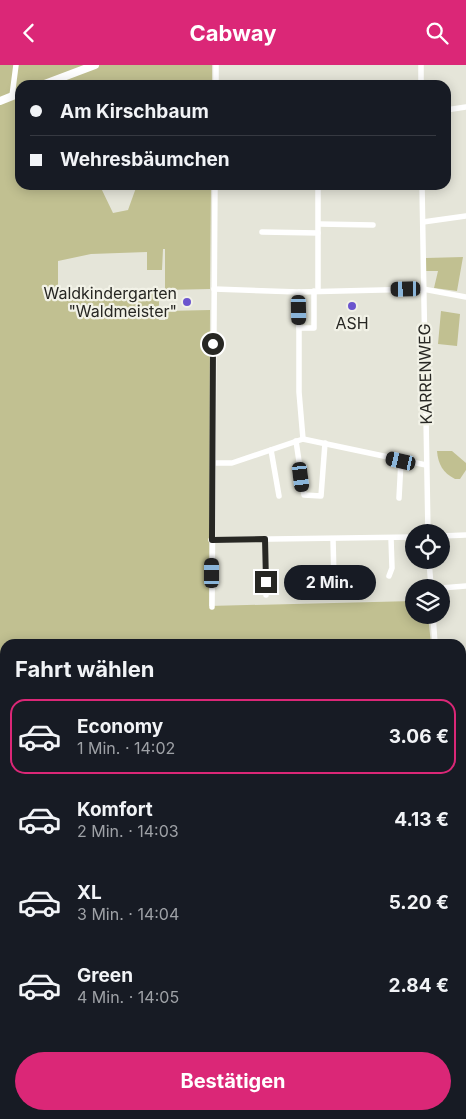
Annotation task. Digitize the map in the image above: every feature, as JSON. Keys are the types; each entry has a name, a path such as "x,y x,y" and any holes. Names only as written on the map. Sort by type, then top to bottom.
{"main road":[{"path":"55,80 95,65"},
{"path":"0,101 15,95"}],"street":[{"path":"12,96 16,65"},
{"path":"216,65 216,80"},
{"path":"421,65 421,80"},
{"path":"451,109 466,107"},
{"path":"212,607 215,190"},
{"path":"299,328 314,328 318,190"},
{"name":"KARRENWEG","path":"422,190 428,524"},
{"path":"423,223 466,216"},
{"path":"318,224 374,225"},
{"path":"262,232 318,233"},
{"path":"214,289 298,292 423,289 466,297"},
{"path":"298,292 299,392 303,439"},
{"path":"213,463 232,463 303,439 426,465"},
{"path":"296,441 304,495 321,496 325,443"},
{"path":"271,450 279,496"},
{"path":"399,498 401,461"},
{"path":"450,536 466,535"},
{"path":"212,540 405,537"},
{"path":"389,576 392,569 391,538"},
{"path":"265,539 266,595"},
{"path":"333,539 334,579"},
{"path":"450,588 466,587"},
{"path":"434,624 435,639"}],"shaded area":[{"path":"0,65 212,65 212,80 15,80 15,190 102,190 113,213 128,210 135,190 211,190 210,289 165,290 165,249 163,249 162,270 147,270 147,252 91,254 58,261 58,294 159,292 159,320 165,320 165,311 210,310 209,606 405,601 405,624 429,624 430,639 0,639"},
{"path":"463,257 457,291 434,288 438,271 426,271 426,258"},
{"path":"441,311 460,314 457,346 438,344"},
{"path":"437,451 452,451 466,463 466,470 460,479 451,477 444,471"}],"place":[{"name":"Waldkindergarten \"Waldmeister\"","path":"187,302"},
{"name":"ASH","path":"352,306"}],"route":[{"path":"213,344 212,540 265,539 266,582"}]}
